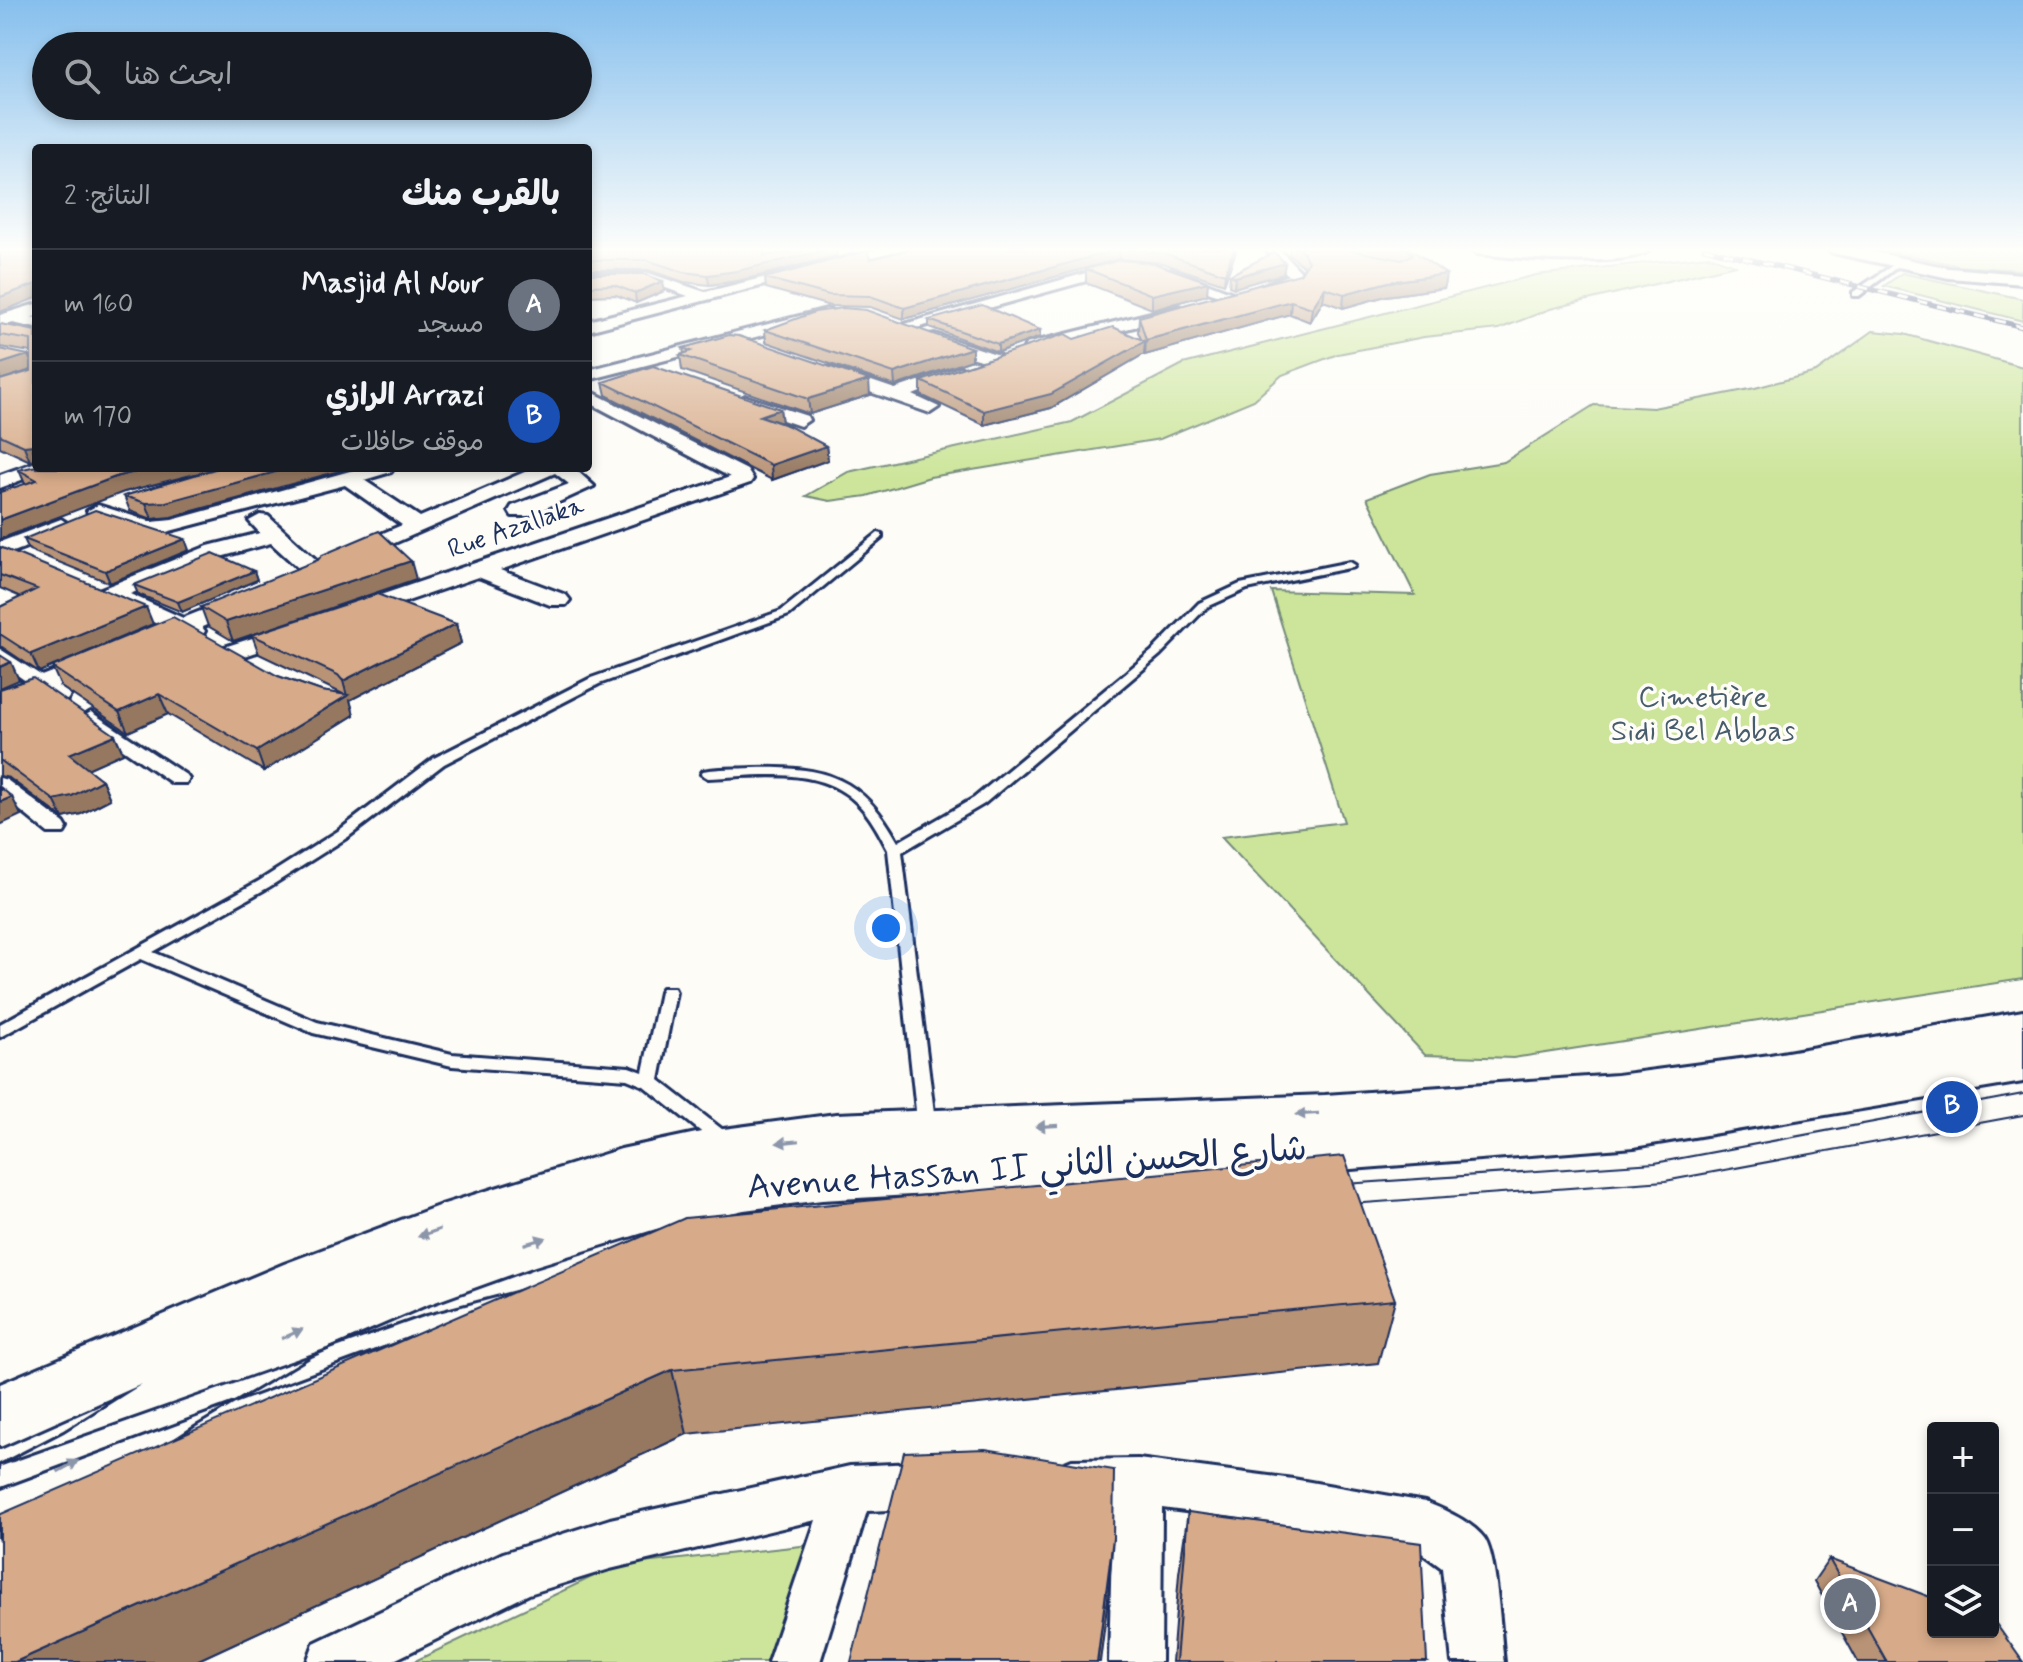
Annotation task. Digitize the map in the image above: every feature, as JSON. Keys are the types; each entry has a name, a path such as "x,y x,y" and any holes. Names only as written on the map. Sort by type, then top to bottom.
{"highway":[{"name":"Avenue Hassan II شارع الحسن الثاني","path":"0,1504 88,1456 170,1403 288,1335 402,1287 528,1243 656,1205 928,1150 1618,1095 1827,1065 2023,1029"},
{"name":"Avenue Hassan II شارع الحسن الثاني","path":"0,1416 405,1242 523,1200 609,1175 733,1148 836,1136 928,1150 1287,1152 1634,1126 2023,1063"}],"street":[{"path":"592,374 773,326"},
{"path":"898,326 993,359"},
{"path":"902,327 907,326"},
{"path":"898,394 993,359 1125,326"},
{"path":"703,329 757,347"},
{"path":"633,363 661,373"},
{"path":"813,366 930,407"},
{"path":"730,396 800,420"},
{"name":"Rue Azallaka","path":"230,653 743,479 740,474 594,403"},
{"path":"0,482 32,470"},
{"path":"98,511 151,529 245,508 370,472"},
{"path":"286,583 542,472"},
{"path":"520,511 584,486 582,481 567,472"},
{"path":"348,478 418,526"},
{"path":"491,494 563,542"},
{"path":"1,549 126,502"},
{"path":"245,508 315,571"},
{"path":"110,594 216,551 276,535"},
{"path":"1,549 29,561"},
{"path":"480,570 558,600"},
{"path":"83,583 184,625 259,668"},
{"path":"0,701 257,595"},
{"path":"0,655 179,779"},
{"path":"0,784 56,828"},
{"path":"1135,1662 1138,1482"},
{"path":"1034,1483 1138,1482 1293,1502 1425,1526 1466,1555 1478,1662"},
{"path":"333,1662 521,1571 679,1526 850,1489 975,1484"},
{"path":"794,1662 850,1489"}],"lane":[{"path":"0,1031 264,884 343,834 439,761 595,681 785,613 878,536"},
{"path":"895,850 979,801 1156,653 1203,605 1244,586 1350,565"},
{"path":"708,774 792,772 831,780 862,796 881,818 895,850 928,1150"},
{"path":"141,953 313,1027 452,1060 629,1073 650,1082 733,1148"},
{"path":"650,1082 668,992"}],"green space":[{"path":"1335,326 1508,326 1424,337 1338,354 1282,375 1254,400 1160,439 930,477 867,496 830,501 806,496 848,472 1072,422 1183,364"},
{"name":"Cimetière Sidi Bel Abbas","path":"1873,331 1904,334 2023,367 2023,979 1513,1058 1425,1055 1221,837 1344,822 1271,591 1415,595 1367,498 1430,474 1504,462 1594,405 1653,408 1755,388 1816,372"},
{"path":"811,1545 771,1662 413,1662 615,1566"}],"building":[{"path":"0,326 32,330 32,445 24,446 0,435 0,380 31,371 31,340 0,335"},
{"path":"777,326 909,326 972,348 894,373 765,330"},
{"path":"945,326 1030,326 1040,330 998,344"},
{"path":"1142,326 1200,326 1146,340"},
{"path":"1113,327 1145,341 1051,394 984,411 921,381 1065,334 1074,339"},
{"path":"729,335 869,380 808,399 680,355 691,351 683,348"},
{"path":"0,349 28,355 0,364"},
{"path":"653,366 780,409 760,416 789,426 826,446 771,465 603,382"},
{"path":"32,467 32,472 136,472 0,520 0,492 37,480 19,470"},
{"path":"205,472 275,472 166,502 146,503 124,496"},
{"path":"95,510 185,539 105,571 24,539"},
{"path":"379,531 411,561 226,622 201,607 318,560 322,555"},
{"path":"0,547 146,607 31,654 0,634 0,607 37,589 0,575"},
{"path":"213,553 254,571 178,602 134,585"},
{"path":"377,594 456,624 343,681 338,675 252,635"},
{"path":"173,617 278,676 321,691 348,695 257,751 159,694 119,712 52,667"},
{"path":"0,655 11,662 0,667"},
{"path":"33,678 115,735 69,754 102,780 72,796 54,800 0,760 0,689"},
{"path":"0,787 12,797 0,802"},
{"path":"1344,1156 1395,1300 672,1370 15,1662 0,1662 1,1514 685,1218"},
{"path":"985,1449 1114,1470 1113,1538 1097,1662 851,1662 904,1452"},
{"path":"1188,1512 1421,1543 1427,1662 1176,1662"},
{"path":"1829,1559 1927,1596 1927,1638 1999,1638 1999,1628 2023,1662 1887,1662"}],"tram line":[{"path":"1330,1185 1655,1163 2023,1094"},
{"path":"1337,1205 1665,1181 2023,1115"},
{"path":"0,1465 425,1315 540,1285"},
{"path":"0,1489 439,1327"}],"railway":[{"path":"2017,326 2023,327"}],"place":[{"name":"Arrazi الرازي","path":"1952,1107"},
{"name":"Masjid Al Nour","path":"1850,1604"}]}
